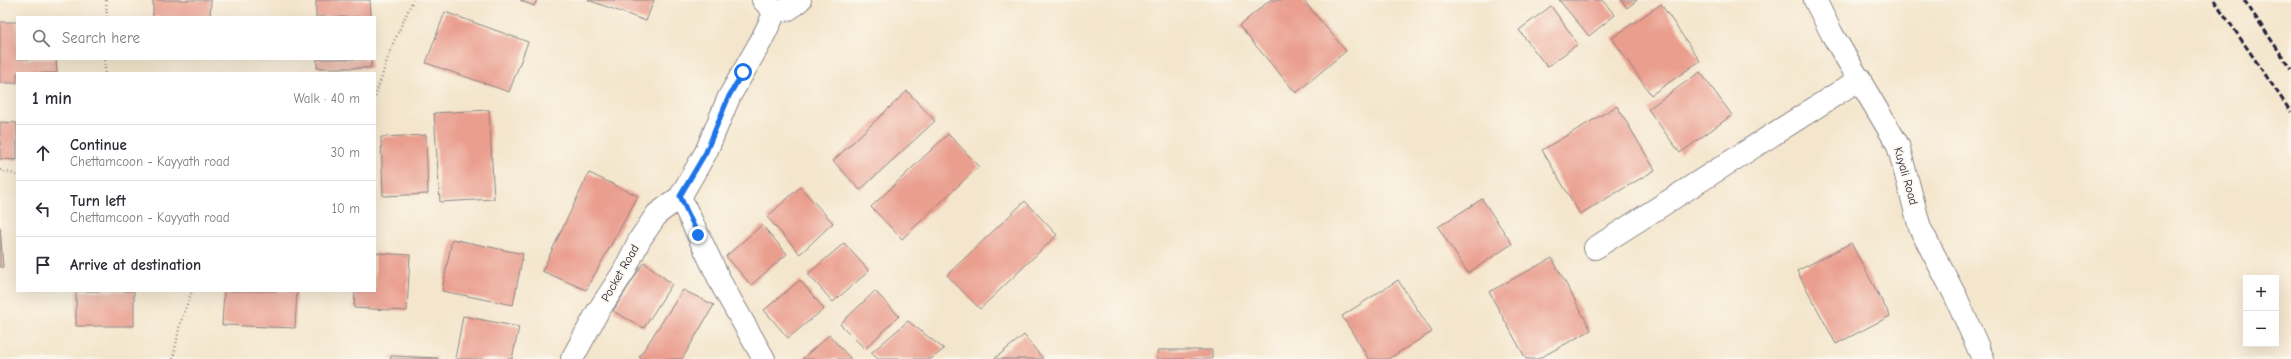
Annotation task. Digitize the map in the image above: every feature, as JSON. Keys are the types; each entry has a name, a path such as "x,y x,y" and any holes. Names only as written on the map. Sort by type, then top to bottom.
{"street":[{"path":"764,359 723,287 680,196 706,152 729,96 762,41 769,6 789,9 800,0"},
{"name":"Kuyali Road","path":"1815,0 1832,34 1898,145 1920,228 1956,297 1983,359"},
{"path":"1594,248 1860,79"},
{"name":"Pocket Road","path":"572,359 598,311 623,274 640,239 657,214 680,196"}],"path":[{"path":"106,0 107,16"},
{"path":"376,94 391,48 413,0"},
{"path":"105,60 105,72"},
{"path":"0,170 16,175"},
{"path":"173,359 180,324 192,292"}],"building":[{"path":"153,0 211,0 210,16 153,16"},
{"path":"316,0 370,0 371,16 316,16"},
{"path":"520,0 537,0 534,6"},
{"path":"588,0 654,0 646,21"},
{"path":"1270,0 1303,0 1346,51 1296,93 1239,26"},
{"path":"1559,0 1602,0 1615,15 1589,36"},
{"path":"1621,0 1637,0 1627,8"},
{"path":"1661,4 1700,61 1651,95 1612,38"},
{"path":"1551,6 1578,44 1547,67 1519,30"},
{"path":"445,12 528,42 509,92 426,63"},
{"path":"0,22 16,22 16,60 56,60 57,72 16,72 16,83 0,83"},
{"path":"317,60 371,60 371,68 317,68"},
{"path":"1700,72 1732,115 1680,153 1648,109"},
{"path":"907,91 935,121 860,190 833,161"},
{"path":"1617,106 1655,170 1580,214 1542,150"},
{"path":"489,110 494,199 440,202 434,113"},
{"path":"0,122 16,123 16,160 0,159"},
{"path":"948,134 979,166 902,239 871,207"},
{"path":"426,135 428,194 383,196 381,137"},
{"path":"589,173 638,196 586,290 542,271"},
{"path":"800,187 833,223 800,254 767,217"},
{"path":"1482,199 1512,244 1468,273 1438,227"},
{"path":"1025,201 1057,235 980,309 947,275"},
{"path":"762,225 787,254 751,285 726,256"},
{"path":"0,227 3,267 0,267"},
{"path":"452,239 523,254 513,305 442,291"},
{"path":"844,243 869,271 833,302 808,274"},
{"path":"1851,243 1890,316 1836,344 1797,271"},
{"path":"376,253 410,255 407,311 354,308 355,292 376,292"},
{"path":"1552,258 1591,330 1538,359 1526,359 1489,292"},
{"path":"644,262 672,284 644,328 613,311"},
{"path":"800,280 824,309 788,338 764,310"},
{"path":"1398,280 1432,332 1388,359 1369,359 1342,316"},
{"path":"683,290 714,305 682,359 642,359 639,357"},
{"path":"875,291 899,316 865,349 840,324"},
{"path":"76,292 134,292 134,326 76,326"},
{"path":"224,292 297,292 295,328 222,325"},
{"path":"463,316 519,327 512,359 455,359"},
{"path":"908,321 944,349 931,359 878,359 871,353"},
{"path":"829,335 851,359 802,359"},
{"path":"1024,335 1043,359 994,359"},
{"path":"1158,350 1212,350 1212,359 1157,359"},
{"path":"391,356 438,358 438,359 390,359"}],"railway":[{"path":"2214,0 2291,112"},
{"path":"2244,0 2291,69"}],"route":[{"path":"698,235 680,196 706,152 729,96 743,72"}]}
